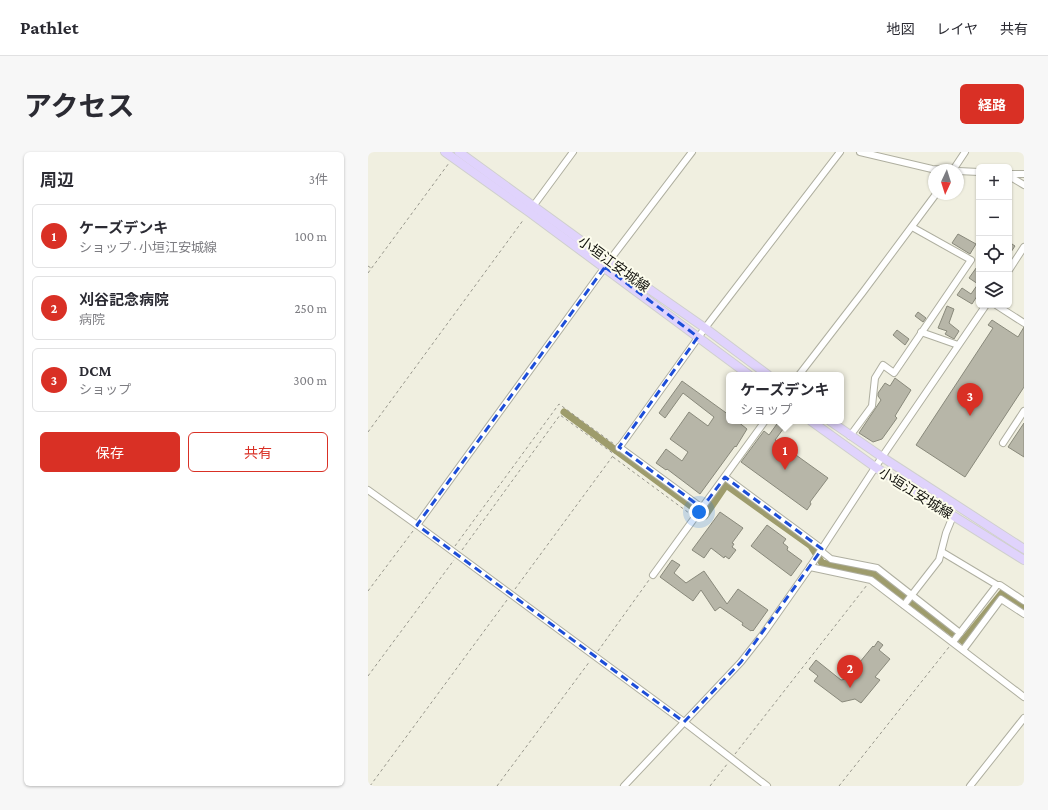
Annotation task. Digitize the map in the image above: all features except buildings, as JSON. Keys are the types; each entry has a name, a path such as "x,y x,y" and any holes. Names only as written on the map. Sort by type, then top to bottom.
{"main road":[{"name":"小垣江安城線","path":"445,152 456,155 532,208 607,264 698,337 745,372"},
{"name":"小垣江安城線","path":"607,264 705,328 764,372"},
{"name":"小垣江安城線","path":"815,424 875,467 1024,560"},
{"name":"小垣江安城線","path":"834,424 850,436 1024,549"}],"street":[{"path":"532,208 573,152"},
{"path":"417,525 607,264 692,152"},
{"path":"702,508 619,448 698,337 840,152"},
{"path":"860,152 928,168"},
{"path":"957,164 965,152"},
{"path":"964,171 976,172"},
{"path":"1012,175 1024,174"},
{"path":"1012,177 1024,185"},
{"path":"801,372 932,200"},
{"path":"850,436 872,406 875,378 882,365 894,373 971,260 912,227"},
{"path":"1012,265 1024,247"},
{"path":"624,786 741,662 763,634 810,567 875,467 984,308"},
{"path":"1001,308 1024,323"},
{"path":"921,332 958,345"},
{"path":"1003,443 1024,411"},
{"path":"653,575 764,424"},
{"path":"725,477 831,559 877,568 960,634"},
{"path":"368,490 684,722 767,786"},
{"path":"904,605 939,560 946,533 953,516"},
{"path":"942,552 997,585 1000,585 1024,601"},
{"path":"810,567 871,580 1024,697"},
{"path":"953,642 997,585"},
{"path":"963,650 1001,599 1024,614"},
{"path":"970,786 1024,718"}],"path":[{"path":"368,273 456,155"},
{"path":"368,432 532,208"},
{"path":"368,266 372,268"},
{"path":"451,551 559,404 619,448"},
{"path":"368,676 450,564 458,556 560,415 614,454 370,786"},
{"path":"612,457 695,517"},
{"path":"368,592 417,525"},
{"path":"497,786 653,575"},
{"path":"710,786 871,580"},
{"path":"839,786 953,642"}],"highlighted area":[{"path":"605,267 698,337 619,447 702,508 725,477 822,549 741,662 684,722 417,525"}],"waterway":[{"path":"564,412 695,509"},
{"path":"703,515 705,516 726,485 811,546 822,563 874,574 963,641 1002,593 1024,607"}],"place":[{"name":"DCM","path":"970,416"},
{"name":"ケーズデンキ","path":"785,470"},
{"name":"刈谷記念病院","path":"850,688"}]}
